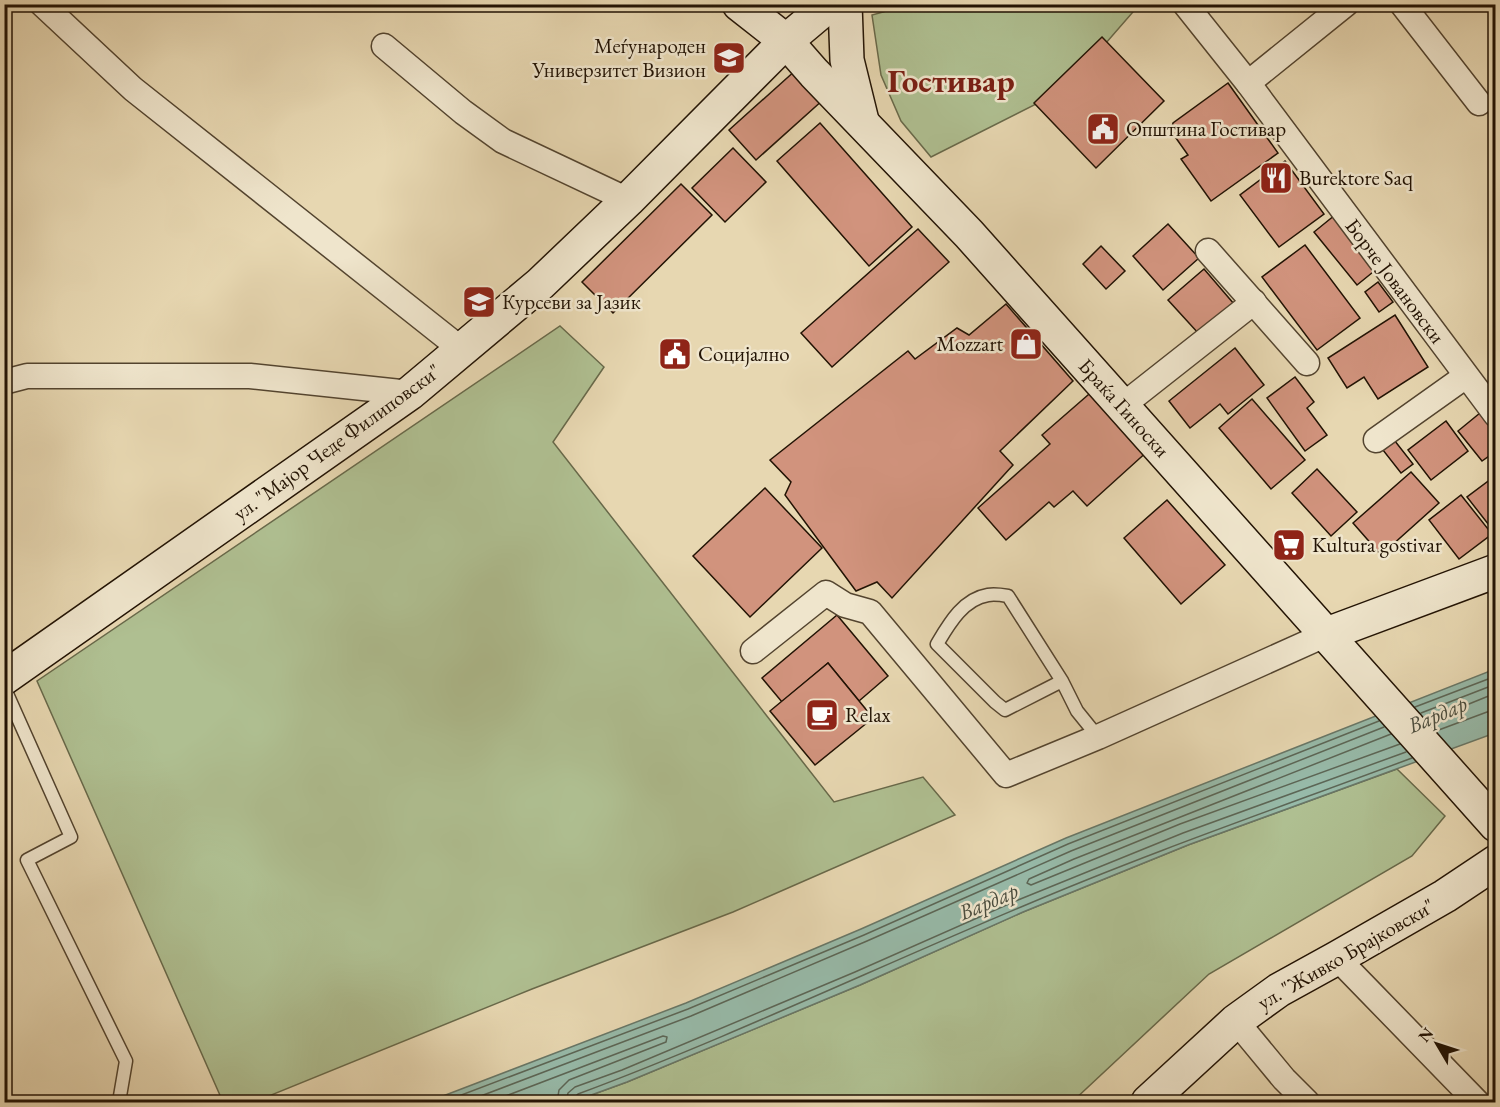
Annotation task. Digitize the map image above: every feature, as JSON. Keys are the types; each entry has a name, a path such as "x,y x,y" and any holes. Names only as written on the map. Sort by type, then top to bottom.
{"street":[{"path":"42,4 133,89 461,350"},
{"name":"Браќа Гиноски","path":"740,4 786,41 969,234 1496,825"},
{"name":"ул. \"Мајор Чеде Филиповски\"","path":"4,678 410,393 540,284 628,200 786,41 830,4"},
{"path":"845,4 846,60 862,123"},
{"name":"Борче Јовановски","path":"1185,4 1248,83 1496,415"},
{"path":"1248,83 1346,4"},
{"path":"1402,4 1479,103"},
{"path":"384,46 463,112 504,141 628,200"},
{"path":"1208,251 1307,363"},
{"path":"1122,406 1254,302"},
{"path":"4,382 27,376 250,376 410,393"},
{"path":"1376,440 1466,376"},
{"path":"753,651 826,593 845,605 870,612 1006,775 1098,737 1327,633 1496,571"},
{"name":"ул. \"Живко Брајковски\"","path":"1148,1102 1236,1021 1279,990 1445,896 1496,862"},
{"path":"1337,958 1477,1102"},
{"path":"1236,1021 1284,1079 1307,1102"}],"lane":[{"path":"1062,681 1005,710 937,644 967,603 987,595 1008,596 1062,681 1077,711 1098,737"},
{"path":"4,687 71,837 27,861 126,1061 119,1102"}],"shaded area":[{"path":"912,4 1139,5 1066,89 931,157 901,121 881,75 872,15"},
{"path":"560,326 604,367 553,442 834,802 923,777 955,815 733,912 532,989 254,1102 223,1102 37,681"},
{"path":"1397,769 1445,816 1412,856 1209,974 1072,1102 572,1102 627,1082 860,985 1023,912 1188,845"}],"water":[{"name":"Вардар","path":"1495,669 1495,733 1188,845 1023,912 860,985 627,1082 572,1102 421,1102 443,1096 686,1003 861,929 1066,838"}],"building":[{"path":"1102,37 1164,101 1096,168 1034,103"},
{"path":"797,69 824,99 756,160 729,130"},
{"path":"1228,83 1278,153 1211,201 1181,159 1188,155 1171,131 1173,123"},
{"path":"820,123 912,227 869,266 777,161"},
{"path":"733,148 766,182 725,222 692,188"},
{"path":"1285,161 1324,214 1279,247 1240,195"},
{"path":"681,184 712,215 613,313 582,282"},
{"path":"1335,215 1378,268 1357,285 1314,232"},
{"path":"1168,224 1199,258 1163,290 1133,256"},
{"path":"918,229 949,262 832,367 801,333"},
{"path":"1305,245 1360,318 1317,350 1262,277"},
{"path":"1101,246 1125,271 1106,289 1083,264"},
{"path":"1204,269 1234,304 1199,334 1168,300"},
{"path":"1378,282 1393,302 1379,312 1365,292"},
{"path":"1006,304 1073,381 1000,451 1013,465 892,598 877,582 856,591 785,495 791,482 770,460 908,351 915,359 957,328 969,335"},
{"path":"1395,315 1428,367 1378,399 1364,377 1347,388 1328,358"},
{"path":"1235,348 1264,385 1228,414 1220,404 1190,428 1169,401"},
{"path":"1295,377 1314,402 1307,408 1327,435 1305,451 1267,398"},
{"path":"1096,388 1150,449 1087,506 1073,491 1054,507 1049,502 1006,540 978,508 1050,444 1042,435"},
{"path":"1252,399 1305,460 1271,489 1219,428"},
{"path":"1480,413 1496,432 1496,451 1482,461 1458,431"},
{"path":"1446,421 1468,451 1431,480 1408,450"},
{"path":"1391,436 1413,464 1401,473 1379,445"},
{"path":"1317,469 1357,512 1331,536 1292,493"},
{"path":"1411,472 1439,503 1381,555 1353,523"},
{"path":"1496,477 1496,534 1467,497"},
{"path":"765,488 822,548 750,617 693,556"},
{"path":"1461,495 1492,534 1459,559 1429,520"},
{"path":"1167,500 1225,565 1181,604 1124,538"},
{"path":"837,615 888,676 859,701 828,663 782,702 762,678"},
{"name":"Relax","path":"828,663 873,718 815,765 770,711"}],"place":[{"name":"Меѓународен Универзитет Визион","path":"729,58"},
{"name":"Општина Гостивар","path":"1103,129"},
{"name":"Burektore Saq","path":"1276,178"},
{"name":"Курсеви за Јазик","path":"479,302"},
{"name":"Mozzart","path":"1026,344"},
{"name":"Социјално","path":"675,354"},
{"name":"Kultura gostivar","path":"1289,545"},
{"name":"Relax","path":"822,715"}],"district":[{"name":"Гостивар","path":"951,80"}]}
